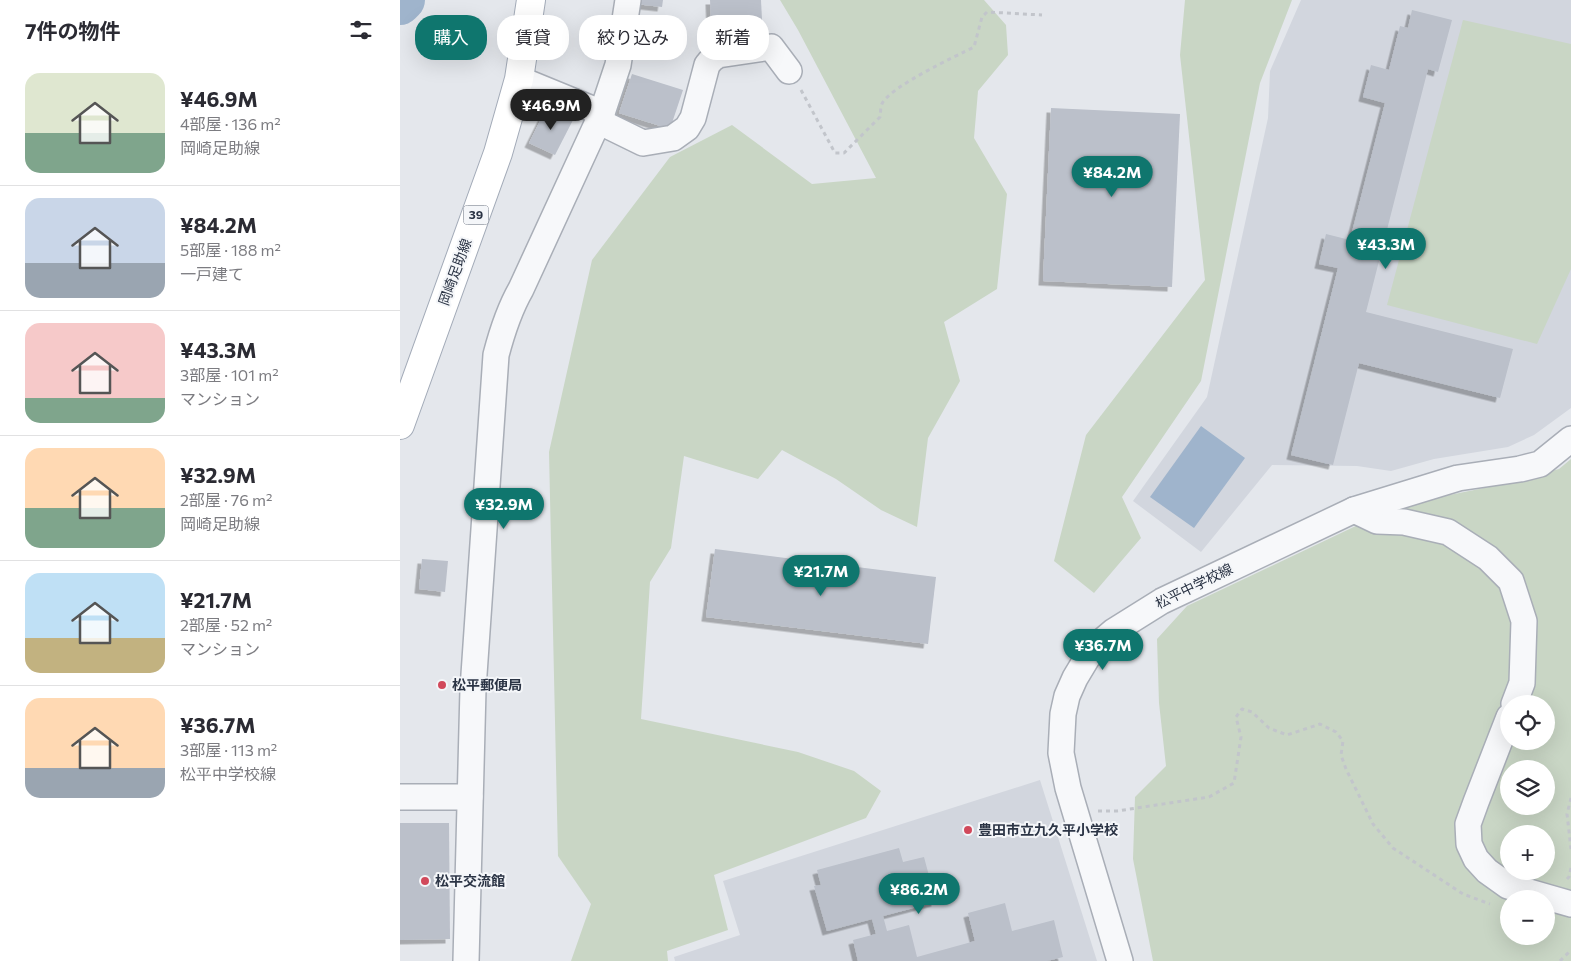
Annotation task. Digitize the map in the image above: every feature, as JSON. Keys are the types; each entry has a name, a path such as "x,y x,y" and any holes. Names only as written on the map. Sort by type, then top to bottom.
{"main road":[{"name":"岡崎足助線","path":"400,425 498,153 518,79 531,0"}],"street":[{"path":"466,961 473,689 496,355 502,330 512,306 600,117 618,64 628,0"},
{"path":"518,79 600,117 644,143 674,138 687,128 693,118 707,65 718,55 771,47 789,71"},
{"name":"松平中学校線","path":"1120,961 1075,810 1061,753 1062,714 1075,678 1087,658 1114,631 1162,601 1354,510 1458,478 1520,469 1540,464 1571,439"},
{"path":"1354,510 1377,521 1404,522 1448,532 1488,558 1511,581 1524,621 1522,683 1517,695"},
{"path":"1500,741 1468,824 1469,844 1476,859 1487,871 1508,886 1571,904"},
{"path":"400,798 470,797"}],"path":[{"path":"789,71 808,100 835,153 844,153 880,117 882,104 888,96 907,83 974,47 982,16 987,12 1042,15"},
{"path":"1075,810 1118,811 1209,797 1234,783 1241,737 1236,717 1242,709 1252,712 1269,728 1287,735 1320,724 1336,732 1343,741 1341,755 1346,769 1373,824 1393,848 1463,894 1490,905"},
{"path":"1571,798 1567,814 1571,849"},
{"path":"1560,961 1571,950"}],"shaded area":[{"path":"1301,0 1571,0 1571,408 1534,435 1508,447 1434,459 1391,471 1357,466 1272,465 1201,552 1133,501 1207,397 1268,118 1270,71"},
{"name":"豊田市立九久平小学校","path":"1040,780 1097,961 675,961 674,957 740,935 723,881"}],"green space":[{"path":"780,0 984,0 1006,25 1008,55 978,91 974,138 1007,194 997,289 944,322 960,381 928,438 917,527 881,510 836,479 782,450 758,479 684,456 671,548 650,582 641,719 798,752 854,771 881,791 866,818 714,875 728,930 667,951 668,961 571,961 591,904 558,856 549,452 592,260 670,157 732,125 812,184 876,178 798,30"},
{"path":"1185,0 1292,0 1260,83 1201,381 1122,497 1141,538 1094,593 1054,561 1086,435 1205,280 1180,55"},
{"path":"1463,20 1571,44 1571,269 1537,344 1387,305"},
{"path":"1571,459 1571,961 1153,961 1133,859 1135,797 1166,766 1159,703 1157,639 1187,606 1400,505 1494,486 1559,469"}],"water":[{"path":"1201,426 1245,458 1194,528 1150,497"}],"building":[{"path":"635,0 663,0 662,7 635,4"},
{"path":"710,0 761,0 762,15 711,15"},
{"path":"1412,10 1452,20 1438,72 1428,69 1366,312 1513,349 1500,398 1359,363 1333,465 1291,455 1338,268 1319,264 1326,234 1350,240 1385,103 1363,97 1371,65 1389,70 1400,26 1408,28"},
{"path":"632,74 683,90 670,129 619,113"},
{"path":"527,90 549,97 542,116 521,109"},
{"path":"547,107 573,120 555,155 529,143"},
{"path":"1051,108 1180,114 1172,287 1043,281"},
{"path":"715,549 936,577 928,644 706,617"},
{"path":"422,559 448,561 445,592 419,589"},
{"name":"松平交流館","path":"400,823 449,823 450,939 400,940"},
{"path":"899,848 903,862 924,857 936,902 883,916 887,931 909,925 917,957 975,941 968,913 1005,903 1012,931 1054,920 1063,957 1047,961 858,961 853,940 876,934 872,919 827,931 814,886 821,885 817,870"}],"waterway":[{"path":"400,4 404,0"}],"place":[{"name":"松平郵便局","path":"442,685"},
{"name":"豊田市立九久平小学校","path":"968,830"},
{"name":"松平交流館","path":"425,881"}]}
